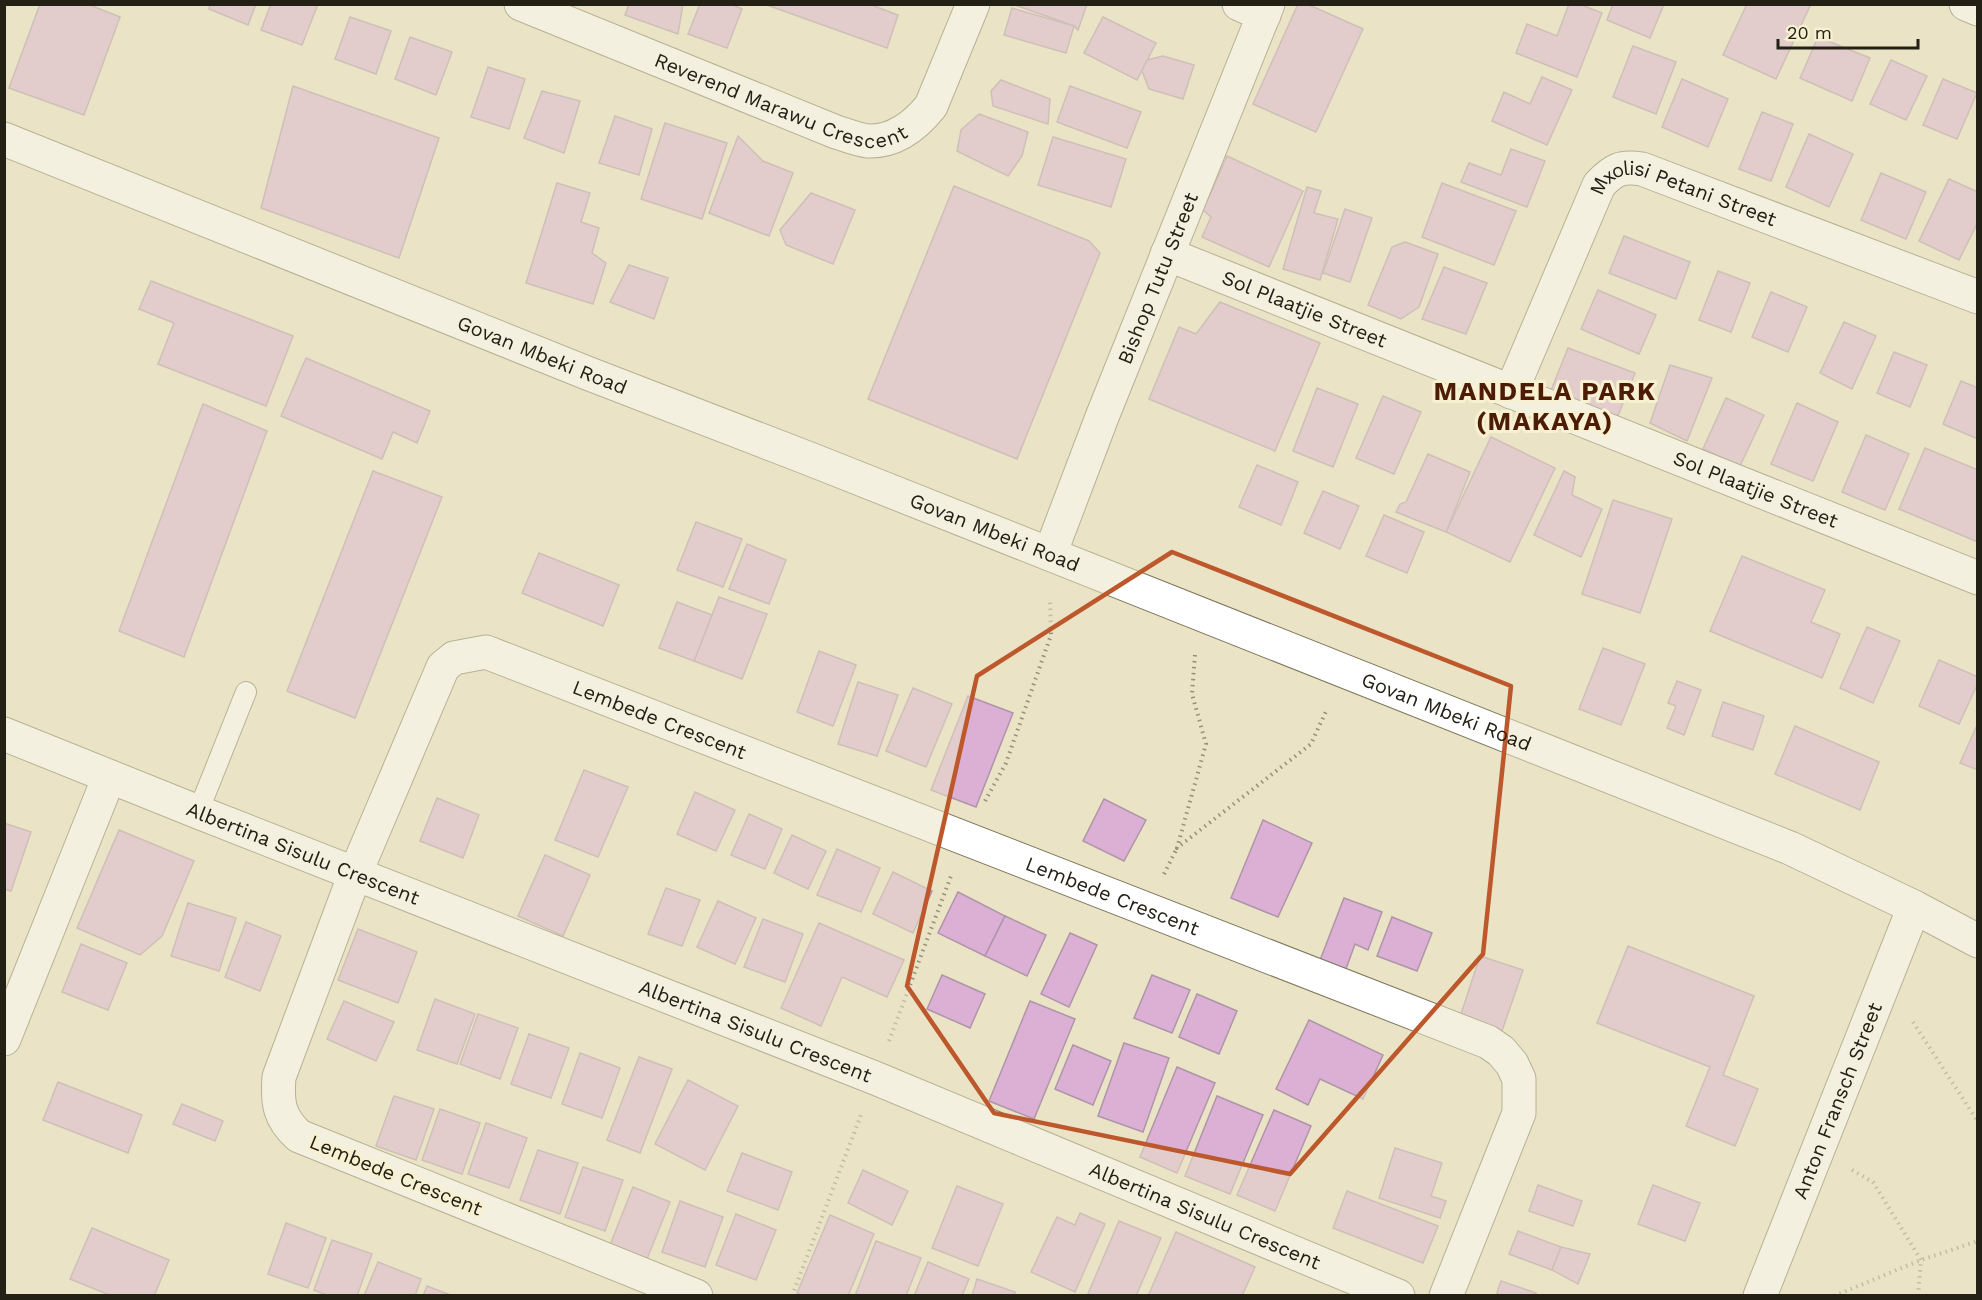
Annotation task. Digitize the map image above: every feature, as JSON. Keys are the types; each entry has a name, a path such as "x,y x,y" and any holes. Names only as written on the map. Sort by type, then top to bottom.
{"street":[{"name":"Reverend Marawu Crescent","path":"521,4 836,132 868,141 892,137 907,131 926,113 931,106 973,4"},
{"path":"1966,4 1977,9"},
{"name":"Bishop Tutu Street","path":"1050,554 1167,254 1257,8"},
{"name":"Govan Mbeki Road","path":"4,139 587,373 1790,848 1914,907 1977,941"},
{"name":"Mxolisi Petani Street","path":"1511,392 1599,185 1611,172 1626,167 1642,170 1977,297"},
{"name":"Sol Plaatjie Street","path":"1167,254 1977,578"},
{"name":"Lembede Crescent","path":"696,1296 298,1136 287,1126 277,1102 279,1077 355,874 443,667 453,658 486,652 1488,1042 1502,1052 1520,1079 1520,1113 1446,1296"},
{"name":"Albertina Sisulu Crescent","path":"4,734 875,1078 1398,1296"},
{"path":"4,1039 109,777"},
{"name":"Anton Fransch Street","path":"1760,1296 1914,907"}],"lane":[{"path":"198,812 246,692"}],"path":[{"path":"965,838 1006,763 1051,635 1050,554"},
{"path":"1197,612 1192,694 1206,744 1177,848 1311,744 1346,671"},
{"path":"1886,980 1977,1122"},
{"path":"1873,1182 1921,1260 1918,1296"},
{"path":"1834,1296 1921,1260 1977,1241"}],"highlighted area":[{"path":"1172,552 1511,686 1483,954 1290,1174 994,1113 907,986 977,676"}],"building":[{"path":"40,4 87,4 120,17 84,115 9,88"},
{"path":"210,4 256,4 248,25 209,9"},
{"path":"271,4 318,4 302,45 261,30"},
{"path":"629,4 683,4 678,34 625,15"},
{"path":"700,4 731,4 742,9 727,48 688,34"},
{"path":"764,4 869,4 898,15 887,48"},
{"path":"1012,4 1087,4 1078,30 1074,26"},
{"path":"1298,4 1307,4 1363,29 1316,132 1253,104"},
{"path":"1569,4 1579,4 1602,13 1577,77 1516,53 1527,24 1557,36"},
{"path":"1613,4 1664,4 1650,38 1607,20"},
{"path":"1747,4 1811,4 1776,79 1723,55"},
{"path":"1012,8 1074,26 1066,53 1004,35"},
{"path":"350,17 391,31 376,74 335,59"},
{"path":"1103,17 1156,43 1137,80 1084,53"},
{"path":"410,37 452,52 436,95 395,79"},
{"path":"1818,37 1870,58 1852,101 1800,78"},
{"path":"1633,46 1676,62 1656,114 1613,97"},
{"path":"1163,56 1194,65 1183,99 1149,89 1142,71 1147,60"},
{"path":"1891,60 1927,76 1906,120 1870,104"},
{"path":"488,67 525,79 509,129 471,117"},
{"path":"1542,77 1572,90 1547,145 1492,121 1504,92 1530,104"},
{"path":"1682,79 1728,99 1708,147 1662,127"},
{"path":"1943,79 1977,93 1957,139 1923,125"},
{"path":"1001,80 1050,99 1048,124 993,106 991,91"},
{"path":"293,86 439,138 399,258 261,208"},
{"path":"1070,86 1141,112 1127,148 1057,122"},
{"path":"542,91 580,101 564,153 524,138"},
{"path":"1762,112 1793,124 1771,181 1739,169"},
{"path":"979,114 1028,132 1022,156 1008,176 957,151 961,130"},
{"path":"615,116 652,129 639,175 599,163"},
{"path":"665,123 727,143 702,219 641,199"},
{"path":"1809,134 1853,154 1829,207 1786,187"},
{"path":"738,136 763,161 793,173 769,236 709,213"},
{"path":"1053,137 1126,159 1111,207 1038,185"},
{"path":"1511,149 1545,161 1527,207 1461,182 1469,163 1501,175"},
{"path":"1227,156 1303,191 1269,267 1202,237 1211,217 1203,210"},
{"path":"1881,173 1926,192 1906,239 1861,220"},
{"path":"1949,179 1978,192 1978,222 1959,260 1919,241"},
{"path":"557,183 590,193 581,222 599,228 592,253 606,263 593,304 526,283"},
{"path":"1442,183 1516,211 1494,265 1422,237"},
{"path":"954,186 1089,241 1100,253 1017,459 868,399"},
{"path":"1307,187 1321,191 1314,213 1338,219 1320,280 1283,269"},
{"path":"811,193 855,210 833,264 786,245 780,230"},
{"path":"1345,209 1372,218 1350,282 1323,273"},
{"path":"1624,236 1690,262 1676,299 1609,273"},
{"path":"1405,242 1438,254 1419,307 1401,319 1368,305 1392,247"},
{"path":"629,265 668,278 654,319 610,302"},
{"path":"1444,267 1487,283 1466,334 1422,319"},
{"path":"1718,271 1750,283 1731,332 1699,320"},
{"path":"151,281 293,336 266,406 158,364 174,323 139,309"},
{"path":"1598,290 1656,315 1639,354 1581,329"},
{"path":"1771,292 1807,307 1788,352 1752,337"},
{"path":"1220,302 1320,343 1275,451 1149,399 1179,327 1196,334"},
{"path":"1844,322 1876,336 1852,389 1820,373"},
{"path":"1568,348 1635,373 1617,418 1550,393"},
{"path":"1894,352 1927,365 1910,407 1877,393"},
{"path":"306,358 430,411 417,443 393,432 382,459 281,416"},
{"path":"1670,365 1712,378 1687,441 1650,423"},
{"path":"1961,381 1978,388 1978,439 1943,424"},
{"path":"1317,388 1358,404 1333,467 1293,451"},
{"path":"1383,396 1421,412 1394,474 1356,458"},
{"path":"1726,398 1764,415 1740,466 1703,449"},
{"path":"1797,403 1838,422 1813,481 1771,464"},
{"path":"203,404 267,431 184,657 119,631"},
{"path":"1866,435 1909,454 1885,510 1842,492"},
{"path":"1491,437 1555,468 1510,562 1446,532"},
{"path":"1925,448 1978,470 1978,542 1899,509"},
{"path":"1428,454 1470,472 1446,532 1396,512 1400,504 1406,502"},
{"path":"1257,465 1298,482 1281,525 1239,507"},
{"path":"373,471 442,497 355,718 287,691"},
{"path":"1564,471 1575,477 1572,495 1602,509 1581,557 1534,535"},
{"path":"1323,491 1359,506 1340,549 1304,533"},
{"path":"1613,500 1672,519 1640,613 1582,594"},
{"path":"1384,515 1424,532 1407,573 1366,556"},
{"path":"696,522 742,539 723,587 677,570"},
{"path":"747,544 786,560 769,604 729,589"},
{"path":"539,553 619,585 603,626 522,593"},
{"path":"1742,556 1825,590 1811,622 1840,634 1822,678 1710,631"},
{"path":"719,597 767,614 742,679 694,661"},
{"path":"677,602 712,615 694,661 659,648"},
{"path":"1867,627 1900,641 1873,703 1840,688"},
{"path":"1603,648 1645,664 1621,725 1579,709"},
{"path":"819,651 856,665 833,726 797,712"},
{"path":"1939,660 1978,677 1978,683 1959,724 1919,706"},
{"path":"1677,681 1701,690 1684,735 1667,728 1676,706 1668,703"},
{"path":"858,682 898,695 877,756 838,744"},
{"path":"913,688 952,704 926,767 886,751"},
{"path":"968,696 1013,713 976,807 931,790"},
{"path":"1723,702 1764,716 1753,750 1712,736"},
{"path":"1978,723 1978,770 1960,763"},
{"path":"1795,726 1879,762 1860,810 1775,774"},
{"path":"584,770 628,787 598,857 555,840"},
{"path":"695,792 735,810 716,851 677,834"},
{"path":"437,798 479,815 463,858 420,841"},
{"path":"1104,799 1146,820 1124,861 1083,841"},
{"path":"749,814 782,829 765,869 731,855"},
{"path":"1263,820 1312,843 1278,917 1231,898"},
{"path":"4,823 31,832 11,891 4,889"},
{"path":"119,830 194,861 162,936 140,955 77,928"},
{"path":"792,835 826,851 808,889 774,873"},
{"path":"837,849 880,868 861,912 817,895"},
{"path":"545,855 590,875 563,936 518,916"},
{"path":"893,872 932,891 913,933 873,914"},
{"path":"666,888 700,900 682,946 648,934"},
{"path":"958,892 1005,916 985,956 938,933"},
{"path":"1344,898 1382,912 1368,950 1355,944 1343,977 1317,968"},
{"path":"718,901 756,918 735,964 697,947"},
{"path":"188,903 236,918 219,971 171,956"},
{"path":"1005,916 1046,935 1027,976 985,956"},
{"path":"1392,917 1432,933 1417,971 1377,956"},
{"path":"763,919 803,934 785,982 744,967"},
{"path":"246,922 281,936 260,991 225,977"},
{"path":"819,923 904,960 887,997 842,977 821,1026 781,1008"},
{"path":"358,929 417,952 398,1003 338,980"},
{"path":"1070,933 1097,945 1069,1007 1041,994"},
{"path":"81,944 127,963 108,1010 62,992"},
{"path":"1628,946 1754,996 1723,1075 1758,1089 1735,1146 1686,1126 1710,1067 1597,1023"},
{"path":"1480,956 1523,970 1502,1031 1460,1017"},
{"path":"942,975 985,994 970,1028 927,1009"},
{"path":"1152,975 1190,990 1172,1033 1134,1018"},
{"path":"1197,994 1237,1011 1219,1054 1179,1037"},
{"path":"435,999 475,1014 457,1064 417,1050"},
{"path":"344,1001 394,1022 376,1061 327,1039"},
{"path":"1030,1001 1075,1019 1034,1119 989,1101"},
{"path":"478,1014 518,1028 500,1079 460,1064"},
{"path":"1309,1020 1383,1055 1363,1099 1320,1079 1308,1105 1276,1089"},
{"path":"529,1034 569,1048 551,1098 511,1084"},
{"path":"1124,1043 1169,1058 1143,1132 1098,1116"},
{"path":"1073,1045 1111,1061 1093,1105 1055,1089"},
{"path":"580,1053 620,1068 602,1118 562,1104"},
{"path":"639,1057 672,1069 640,1153 607,1140"},
{"path":"1177,1067 1215,1083 1177,1173 1140,1157"},
{"path":"688,1080 738,1106 705,1170 655,1144"},
{"path":"58,1082 142,1115 128,1153 43,1120"},
{"path":"394,1096 434,1109 416,1160 376,1146"},
{"path":"1217,1096 1263,1115 1230,1194 1185,1176"},
{"path":"182,1104 223,1121 215,1141 173,1124"},
{"path":"440,1109 480,1123 462,1174 422,1160"},
{"path":"1274,1110 1311,1126 1275,1211 1237,1195"},
{"path":"486,1123 527,1138 509,1188 468,1174"},
{"path":"1395,1148 1442,1163 1431,1196 1446,1201 1440,1218 1379,1198"},
{"path":"538,1150 578,1163 560,1214 520,1200"},
{"path":"742,1153 792,1172 778,1210 727,1191"},
{"path":"583,1167 623,1180 605,1231 565,1217"},
{"path":"863,1170 908,1191 892,1225 848,1203"},
{"path":"1538,1185 1582,1201 1573,1226 1529,1211"},
{"path":"1653,1185 1700,1203 1685,1241 1638,1224"},
{"path":"957,1186 1003,1204 978,1266 932,1248"},
{"path":"633,1187 670,1202 647,1259 610,1245"},
{"path":"1347,1191 1438,1226 1423,1263 1333,1228"},
{"path":"680,1201 723,1217 705,1267 662,1252"},
{"path":"1080,1213 1105,1224 1075,1292 1031,1272 1057,1217 1075,1225"},
{"path":"736,1214 776,1230 756,1280 716,1265"},
{"path":"830,1215 874,1234 848,1296 802,1296 797,1293"},
{"path":"1119,1221 1161,1238 1136,1296 1087,1296"},
{"path":"286,1223 326,1238 308,1288 268,1274"},
{"path":"92,1228 169,1260 154,1296 112,1296 70,1279"},
{"path":"1518,1231 1561,1247 1552,1270 1509,1254"},
{"path":"1176,1232 1255,1267 1242,1296 1148,1296"},
{"path":"332,1240 372,1254 357,1296 329,1296 314,1290"},
{"path":"876,1241 921,1258 906,1296 855,1296"},
{"path":"1561,1247 1590,1254 1578,1284 1552,1270"},
{"path":"378,1262 421,1279 415,1296 364,1296"},
{"path":"928,1262 969,1279 962,1296 914,1296"},
{"path":"977,1279 1015,1292 1014,1296 972,1296"},
{"path":"1501,1281 1536,1293 1535,1296 1496,1296"},
{"path":"427,1286 453,1296 423,1296"}],"district":[{"name":"MANDELA PARK (MAKAYA)","path":"1545,406"}]}
